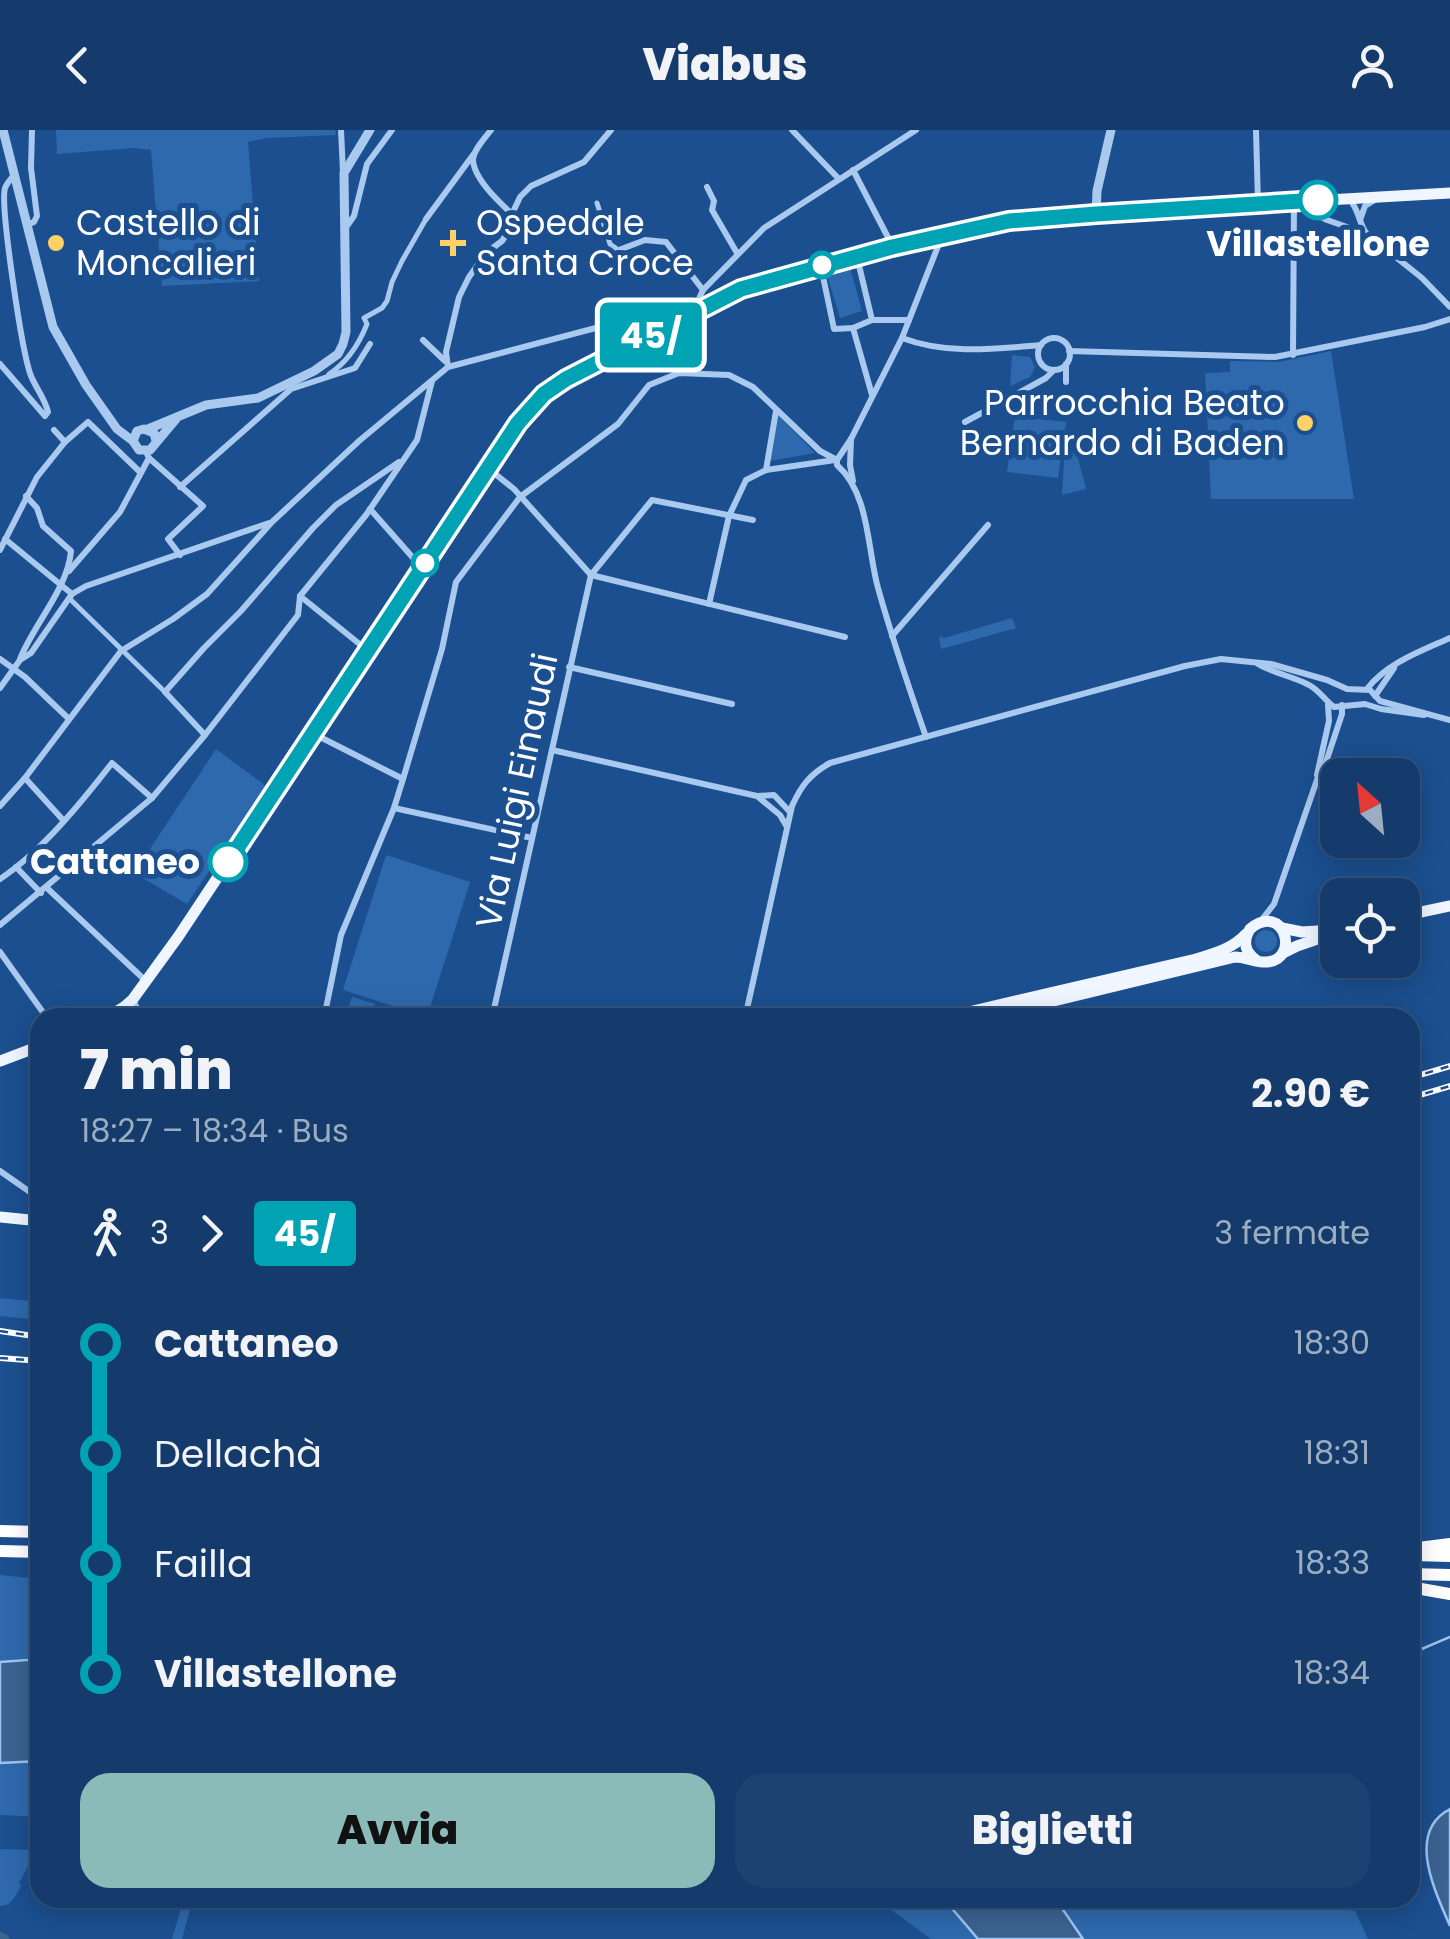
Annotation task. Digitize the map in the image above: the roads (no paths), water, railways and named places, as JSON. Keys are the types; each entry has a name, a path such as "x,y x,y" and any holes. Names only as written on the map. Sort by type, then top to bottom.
{"highway":[{"path":"0,1531 30,1532"},
{"path":"1420,1550 1450,1544"},
{"path":"0,1551 30,1552"},
{"path":"1420,1553 1450,1556"},
{"path":"1420,1574 1450,1575"},
{"path":"1420,1589 1450,1594"}],"main road":[{"path":"122,1008 147,982 528,410 556,385 700,304 820,266 942,235 1009,221 1450,193"},
{"path":"1420,912 1450,906"},
{"path":"985,1008 1226,950 1260,922 1302,932 1320,932"},
{"path":"1280,927 1286,938 1283,953"},
{"path":"1246,934 1246,949 1256,960"},
{"path":"1024,1008 1236,957 1274,960 1320,938"},
{"path":"0,1062 30,1050"},
{"path":"0,1217 30,1220"}],"street":[{"path":"3,130 56,333 111,420 139,434 154,434 156,441"},
{"path":"27,225 37,216 31,168 32,130"},
{"path":"180,487 290,386 329,361 344,344 341,130"},
{"path":"344,173 370,130"},
{"path":"345,228 354,216 367,164 392,130"},
{"path":"326,376 357,346 368,324 364,318 387,301 397,271 426,220 490,130"},
{"path":"0,806 121,651 207,594 272,522 432,380 446,360 459,297 486,254 512,226 512,214 520,197 530,186 584,162 611,130"},
{"path":"794,130 839,178"},
{"path":"446,360 700,304 702,290 764,228 916,130"},
{"path":"1094,214 1111,130"},
{"path":"1256,130 1258,204"},
{"path":"473,154 482,180 512,214"},
{"path":"854,170 892,247"},
{"path":"14,174 3,190 18,325 31,376 47,405 49,423"},
{"path":"707,187 714,201 712,210 737,252"},
{"path":"1359,221 1365,206 1382,197"},
{"path":"1349,199 1367,234"},
{"path":"1327,220 1324,210 1328,200"},
{"path":"1293,355 1294,202 1327,220 1367,234 1449,304"},
{"path":"597,203 610,244 618,250 646,240 666,242 702,290"},
{"path":"848,464 837,465 902,338 942,235"},
{"path":"856,257 872,320"},
{"path":"820,266 834,328 853,328 872,320 909,320"},
{"path":"902,338 943,350 1042,345 1060,340 1069,351 1274,358 1450,319"},
{"path":"853,328 872,397"},
{"path":"423,340 446,360"},
{"path":"180,555 168,539 203,506 136,448 139,434 206,404 258,398 355,368 370,344"},
{"path":"1038,356 1042,345"},
{"path":"1023,346 1066,382 1069,351"},
{"path":"0,364 65,442"},
{"path":"964,422 1066,364"},
{"path":"1032,384 1042,365"},
{"path":"326,1008 341,934 394,808 442,650 456,582 520,497 618,424 649,385 679,373 728,375 753,386 820,451 839,458"},
{"path":"0,925 152,798 205,735 298,616 300,596 370,510 417,440 432,380"},
{"path":"766,470 776,409"},
{"path":"63,580 120,512 156,441 176,419"},
{"path":"0,550 37,477 65,442 88,422 140,472"},
{"path":"848,464 851,440"},
{"path":"709,604 729,516 746,480 766,470 848,456 854,488 864,512 877,585 926,737"},
{"path":"165,692 336,505 403,460"},
{"path":"488,468 520,497 591,576 845,637"},
{"path":"20,660 30,635 63,580 71,551 43,526 37,508 26,496"},
{"path":"591,576 652,500 753,520"},
{"path":"370,510 422,568"},
{"path":"0,688 70,596 86,586 272,522"},
{"path":"892,636 988,525"},
{"path":"5,539 63,580 70,596 205,735"},
{"name":"Via Luigi Einaudi","path":"494,1008 591,576"},
{"path":"300,596 368,651"},
{"path":"1428,714 1377,708 1360,698 1388,669 1450,638"},
{"path":"0,659 69,718"},
{"path":"747,1008 790,812 803,784 830,763 1221,659 1271,664 1339,686 1372,691 1386,703 1450,720"},
{"path":"1256,664 1317,689 1334,707 1372,702 1394,666"},
{"path":"569,667 732,704"},
{"path":"1318,777 1329,721 1327,690 1339,686"},
{"path":"1260,922 1274,904 1323,771 1347,694 1339,686"},
{"path":"313,734 403,778"},
{"path":"552,750 757,796 774,795 790,812"},
{"path":"0,879 32,854 84,800 112,763 152,798"},
{"path":"25,778 63,820"},
{"path":"757,796 780,815 787,829"},
{"path":"394,808 532,838"},
{"path":"16,867 147,982"},
{"path":"1274,904 1280,927"},
{"path":"0,952 40,1008"},
{"path":"133,999 137,1008"},
{"path":"0,1172 30,1192"}],"waterway":[{"path":"1420,1650 1450,1637"},
{"path":"0,1936 5,1939"}],"railway":[{"path":"1420,1075 1450,1066"},
{"path":"1420,1095 1450,1086"},
{"path":"0,1331 30,1336"},
{"path":"0,1358 30,1360"}],"place":[{"name":"Villastellone","path":"1318,200"},
{"name":"Castello di Moncalieri","path":"56,243"},
{"name":"Ospedale Santa Croce","path":"453,243"},
{"name":"Parrocchia Beato Bernardo di Baden","path":"1305,423"},
{"name":"Cattaneo","path":"228,862"}]}
